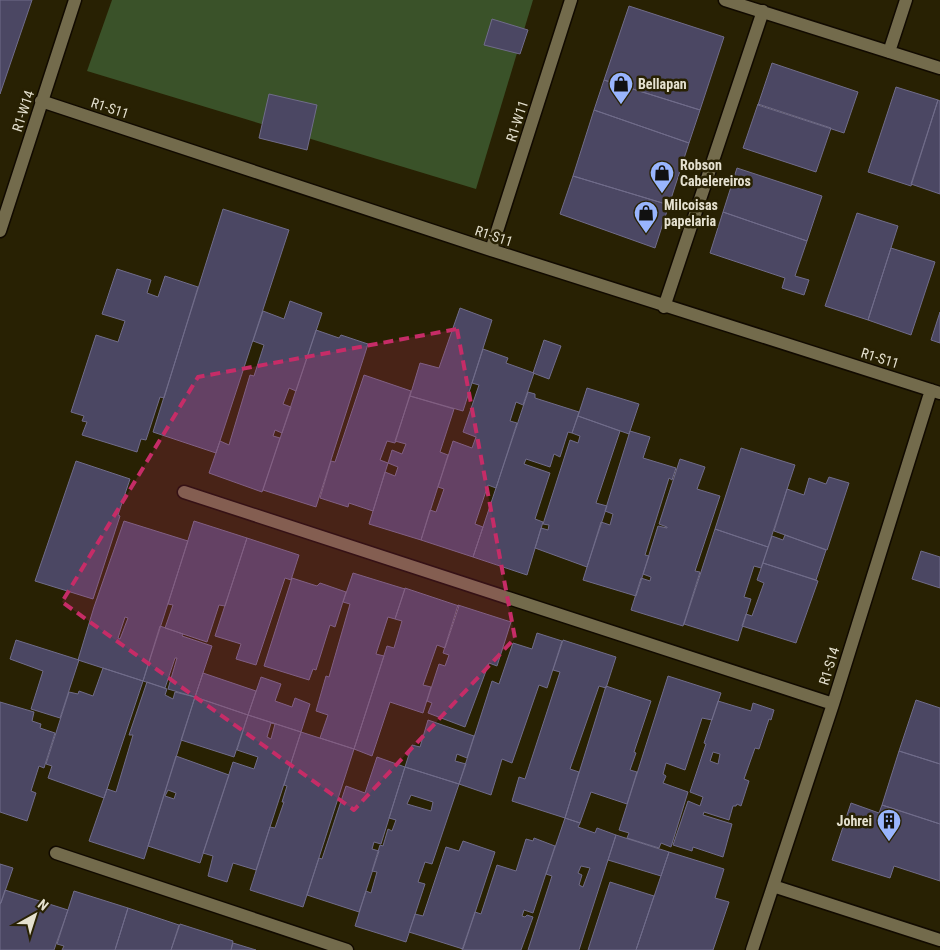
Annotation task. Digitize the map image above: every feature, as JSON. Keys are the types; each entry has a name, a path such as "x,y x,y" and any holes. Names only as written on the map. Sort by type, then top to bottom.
{"street":[{"name":"R1-W14","path":"0,231 75,0"},
{"name":"R1-W11","path":"491,250 571,0"},
{"path":"725,0 940,68"},
{"path":"889,52 906,0"},
{"path":"664,307 762,11"},
{"name":"R1-S11","path":"41,101 664,307 936,392"},
{"name":"R1-S14","path":"752,950 936,392"},
{"path":"184,492 833,704"},
{"path":"56,852 346,950"},
{"path":"773,886 940,940"}],"highlighted area":[{"path":"457,329 515,638 354,810 62,602 198,377"}],"green space":[{"path":"112,0 533,0 476,189 87,71"}],"building":[{"path":"0,0 32,0 0,94"},
{"path":"629,6 724,37 700,110 604,80"},
{"path":"492,19 528,30 520,54 484,45"},
{"path":"772,63 858,92 844,133 758,105"},
{"path":"604,80 700,110 689,143 594,110"},
{"path":"896,87 938,100 911,186 868,172"},
{"path":"269,94 317,105 307,150 259,138"},
{"path":"938,100 940,101 940,194 911,184"},
{"path":"758,104 831,128 816,172 743,148"},
{"path":"594,110 689,143 669,205 573,176"},
{"path":"737,168 822,196 807,241 723,212"},
{"path":"573,176 669,205 655,248 560,214"},
{"path":"223,209 289,230 216,453 153,432"},
{"path":"723,212 807,241 795,276 809,280 804,295 782,288 785,278 710,253"},
{"path":"857,213 898,226 868,320 825,306"},
{"path":"891,248 935,262 911,335 868,320"},
{"path":"117,269 151,280 147,293 158,297 165,276 198,287 164,398 160,397 146,440 141,439 137,452 82,435 87,422 82,421 84,416 71,412 96,335 118,342 125,321 102,314"},
{"path":"290,301 322,313 296,391 289,388 283,404 291,407 282,433 275,430 273,436 280,438 262,492 209,473 220,441 229,445 250,375 254,376 264,345 253,341 263,311 284,319"},
{"path":"460,308 492,320 463,411 410,396 420,363 439,368"},
{"path":"940,312 940,343 931,340"},
{"path":"316,330 339,338 341,335 368,344 316,507 263,490"},
{"path":"544,340 561,346 549,379 533,373"},
{"path":"483,349 508,358 506,363 534,373 523,405 516,402 510,421 517,423 496,488 488,485 475,524 483,527 473,557 421,540 430,510 436,512 444,489 438,487 453,441 472,448 476,437 463,432 479,385 472,383"},
{"path":"364,375 411,391 395,443 387,441 380,460 388,463 373,511 349,503 348,507 320,498 331,461 335,462"},
{"path":"587,388 639,404 629,434 578,416"},
{"path":"528,392 535,394 535,398 579,412 572,433 568,432 560,457 554,454 550,467 526,459 524,464 550,473 535,519 543,522 527,575 473,557"},
{"path":"410,396 454,409 440,452 448,455 421,540 369,524 385,472 395,476 398,467 388,463 392,450 402,454 406,444 395,441"},
{"path":"578,416 620,431 596,503 607,506 587,567 535,548 541,528 548,530 549,525 543,524 570,440 578,443 580,436 572,433"},
{"path":"630,431 650,437 643,458 676,468 672,480 669,478 645,555 649,556 636,596 583,580 601,522 610,525 613,514 605,511"},
{"path":"741,448 795,465 768,547 715,529"},
{"path":"680,459 705,467 697,489 720,496 695,571 700,572 683,626 631,610 641,578 650,581 651,577 643,574 658,526 667,528 659,524"},
{"path":"76,461 130,479 93,599 35,581"},
{"path":"829,477 849,483 827,550 774,531 787,489 804,495 809,478 826,484"},
{"path":"124,521 188,541 143,681 78,660","holes":["125,617 128,618 120,639 118,638"]},
{"path":"194,521 247,538 225,606 219,605 207,642 165,628 173,605 168,604"},
{"path":"715,529 768,547 761,568 754,566 744,597 751,599 738,641 684,624"},
{"path":"785,535 826,550 816,580 763,563 772,536 783,540"},
{"path":"247,538 299,555 291,580 285,578 256,665 236,659 241,644 215,636"},
{"path":"921,551 940,557 940,588 912,579"},
{"path":"763,563 818,581 796,643 742,626 746,614 752,616 764,583 757,580"},
{"path":"353,573 405,589 395,619 388,617 376,654 384,656 354,749 320,738 328,715 316,711 326,676 329,677 350,604 343,602"},
{"path":"292,578 317,586 320,583 346,592 335,627 330,625 316,670 313,669 309,680 264,666"},
{"path":"405,588 459,606 445,648 437,645 423,685 431,687 423,713 390,702 372,756 354,749 387,646 394,648 402,621 395,619"},
{"path":"458,605 511,622 497,666 489,663 465,727 428,713 432,703 427,701 439,664 445,666 449,655 443,653"},
{"path":"160,626 212,646 195,697 168,689 177,658 175,658 165,688 143,681"},
{"path":"537,633 562,641 547,688 539,685 512,763 502,759 491,795 459,784 492,681 499,684 513,643 532,649"},
{"path":"16,640 79,660 60,718 31,709 43,671 10,659"},
{"path":"563,640 616,657 606,688 599,686 570,769 579,772 565,818 512,801 519,777 525,779 560,672 553,670"},
{"path":"103,668 143,681 104,798 48,778 52,766 46,764 69,692 78,694 79,691 93,696"},
{"path":"203,673 256,691 248,715 195,697"},
{"path":"668,676 721,693 712,720 702,718 685,770 666,763 663,774 666,776 663,783 688,792 671,847 661,843 659,848 627,838 629,833 619,830"},
{"path":"261,677 281,684 275,701 292,707 295,698 310,704 301,732 248,715"},
{"path":"147,682 167,689 165,695 173,699 175,692 195,697 144,859 89,841 107,789 116,792 133,735 129,735"},
{"path":"606,686 651,701 634,752 636,753 630,770 637,772 627,804 591,792 580,823 565,818"},
{"path":"195,697 248,715 234,757 181,740"},
{"path":"916,700 940,708 940,764 899,751"},
{"path":"718,701 751,711 753,703 774,710 759,749 755,748 744,779 749,781 741,806 737,804 733,806 729,820 704,812 703,815 732,824 723,857 693,847 692,851 673,845 688,801 700,806 703,797 690,792 706,744 704,743","holes":["713,752 720,754 718,764 710,761"]},
{"path":"0,702 34,712 32,721 41,724 40,728 55,733 44,768 39,766 31,791 36,793 27,821 0,812"},
{"path":"248,715 301,732 256,870 233,863 227,882 208,876 213,856 203,853 233,762 254,769 258,757 237,750","holes":["271,723 275,724 271,739 267,737"]},
{"path":"428,720 474,736 467,758 457,754 455,761 466,764 459,784 405,767 412,745 420,747"},
{"path":"301,732 354,749 303,907 250,890 270,827 275,828 284,802 282,802 287,786 284,785"},
{"path":"899,751 940,764 940,824 882,805"},
{"path":"176,756 229,775 200,863 148,846","holes":["168,790 176,793 174,799 165,796"]},
{"path":"377,757 405,767 381,844 374,842 372,849 379,851 359,912 307,895 319,858 322,859 346,786 365,793"},
{"path":"405,767 459,784 432,864 425,862 418,882 425,884 406,942 355,926 366,891 371,893 377,872 372,871 380,845 383,846 388,829 392,831 396,820 389,818","holes":["411,795 433,802 431,811 407,804"]},
{"name":"Johrei","path":"851,803 879,813 882,805 940,824 940,881 894,866 890,878 832,860"},
{"path":"565,818 580,823 578,827 595,833 597,828 616,835 579,950 528,950 552,876 546,874","holes":["581,866 590,868 583,887 579,885 582,875 578,873"]},
{"path":"616,835 669,852 661,876 608,860"},
{"path":"534,838 555,846 533,913 524,910 522,916 533,917 521,950 462,950 475,912 481,914 497,865 516,871 526,839 533,841"},
{"path":"463,841 495,852 463,949 409,932 415,914 423,916 446,847 459,851"},
{"path":"669,852 724,869 715,898 729,902 713,950 636,950"},
{"path":"0,864 13,868 1,903 0,902"},
{"path":"610,882 654,896 636,950 588,950"},
{"path":"5,890 68,910 54,950 0,950 0,905"},
{"path":"74,891 128,908 115,950 62,950 64,946 57,944"},
{"path":"128,908 179,925 171,950 115,950"},
{"path":"180,924 233,941 231,950 171,950"},
{"path":"233,943 256,950 231,950"}],"place":[{"name":"Bellapan","path":"621,105"},
{"name":"Robson Cabelereiros","path":"662,194"},
{"name":"Milcoisas papelaria","path":"646,234"},
{"name":"Johrei","path":"889,842"}]}
